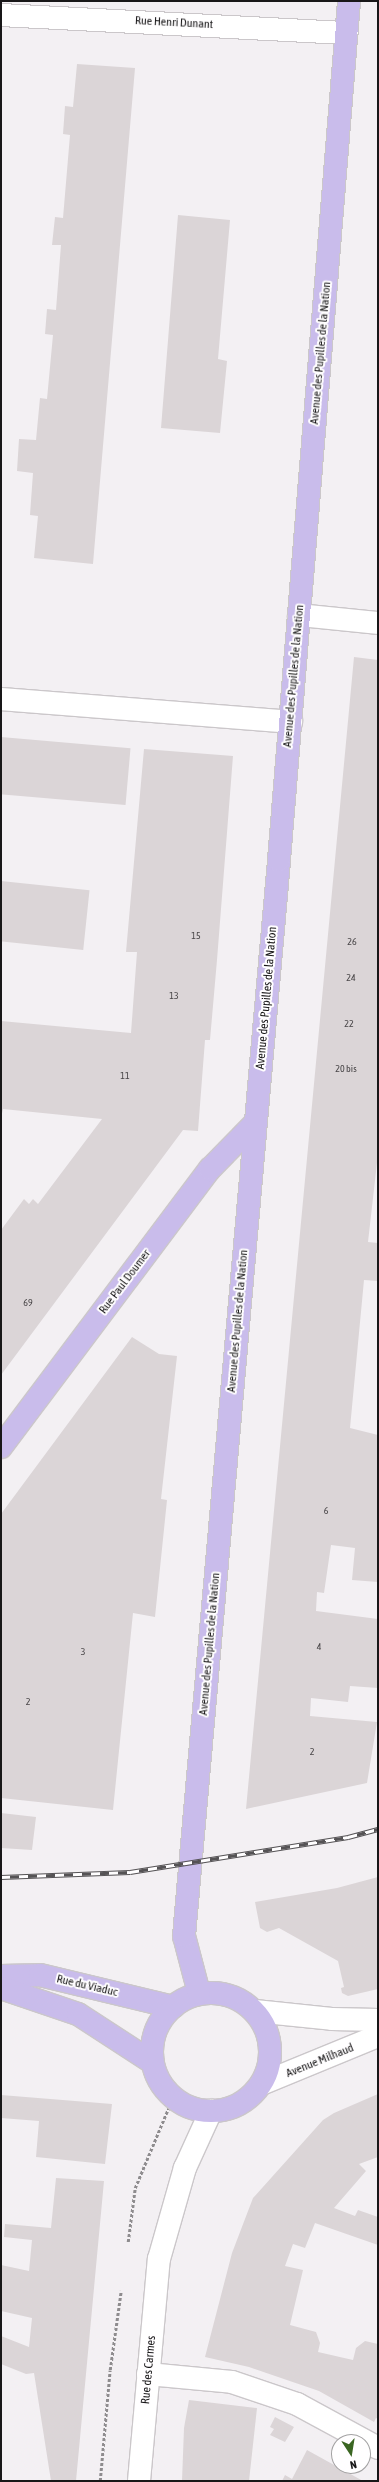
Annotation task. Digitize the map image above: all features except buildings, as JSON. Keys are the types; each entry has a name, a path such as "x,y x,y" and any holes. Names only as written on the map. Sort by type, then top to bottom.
{"main road":[{"name":"Avenue des Pupilles de la Nation","path":"199,1993 184,1936 291,722 349,1"},
{"name":"Rue Paul Doumer","path":"1,1447 210,1169 255,1123"},
{"name":"Rue du Viaduc","path":"1,1976 40,1975 172,2007"},
{"path":"1,1988 78,2014 152,2062"},
{"path":"199,1993 219,1993 232,1997 255,2011 265,2027 270,2047 269,2066 261,2084 248,2099 236,2105 211,2111 184,2105 173,2097 159,2081 152,2062 152,2042 159,2022 172,2007 185,1998 199,1993"}],"street":[{"name":"Rue Henri Dunant","path":"4,10 347,33"},
{"path":"299,615 378,623"},
{"path":"1,699 291,722"},
{"path":"255,2011 332,2019 378,2020"},
{"name":"Avenue Milhaud","path":"261,2084 378,2036"},
{"name":"Rue des Carmes","path":"139,2481 159,2259 185,2168 211,2111"},
{"path":"148,2374 232,2382 297,2404 378,2448"}],"railway":[{"path":"1,1877 130,1872 348,1837 378,1829"}]}
